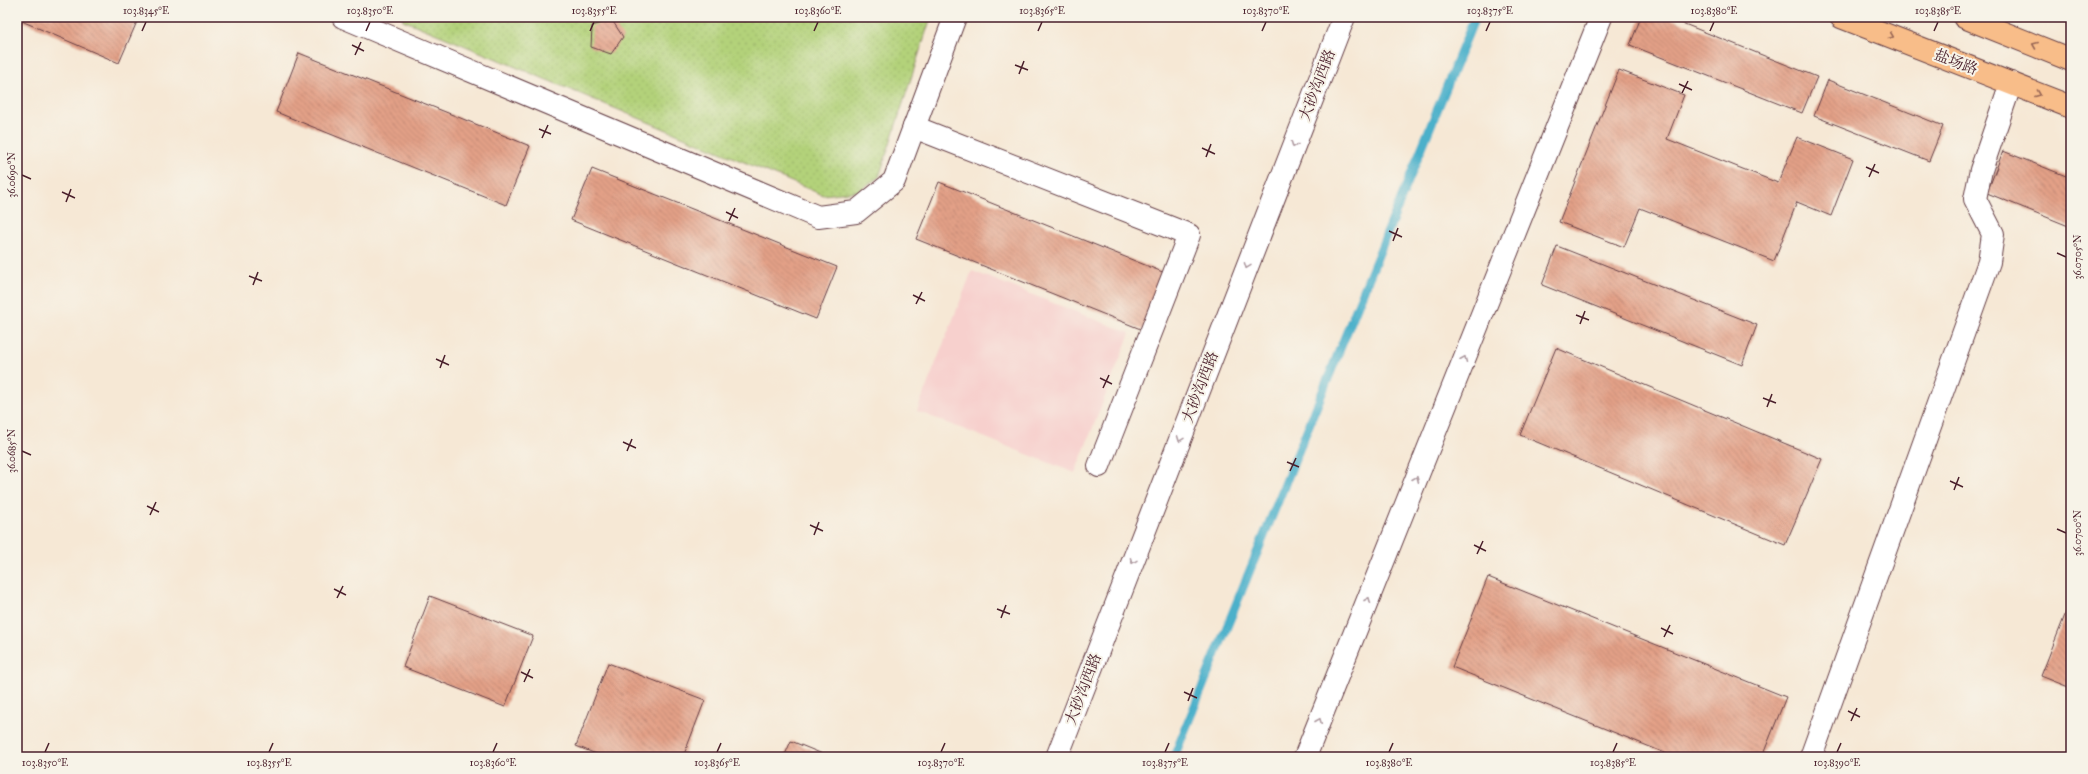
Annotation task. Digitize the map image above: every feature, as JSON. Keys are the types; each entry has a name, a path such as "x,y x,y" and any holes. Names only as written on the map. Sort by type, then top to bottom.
{"main road":[{"name":"盐场路","path":"1841,17 2071,106"},
{"path":"1971,18 2071,60"}],"street":[{"path":"343,17 818,217 856,212 894,181 955,17"},
{"name":"大砂沟西路","path":"1057,757 1344,17"},
{"path":"1305,757 1601,17"},
{"path":"1811,757 1989,262 1993,234 1975,199 1981,170 2011,83"},
{"path":"914,127 1189,235 1099,466"}],"shaded area":[{"path":"972,271 1130,333 1075,473 917,411"}],"green space":[{"path":"402,17 931,17 879,177 858,191 823,195 403,20"}],"building":[{"path":"17,17 139,17 119,63 17,19"},
{"path":"1641,17 1667,17 1817,77 1802,113 1630,45"},
{"path":"612,20 623,37 611,54 591,47 592,26"},
{"path":"299,53 530,146 506,205 276,112"},
{"path":"1619,70 1684,95 1667,139 1778,183 1797,137 1853,159 1831,216 1797,202 1774,261 1640,208 1624,247 1559,222"},
{"path":"1828,80 1943,126 1929,161 1814,116"},
{"path":"2003,151 2071,178 2071,227 1987,193"},
{"path":"592,169 837,267 816,319 571,220"},
{"path":"939,182 1165,273 1143,330 916,239"},
{"path":"1557,246 1757,325 1742,365 1542,285"},
{"path":"1556,348 1822,459 1785,545 1520,435"},
{"path":"1488,577 1786,697 1762,757 1675,757 1452,667"},
{"path":"430,596 533,636 505,707 403,667"},
{"path":"2071,600 2071,688 2041,676"},
{"path":"608,663 705,700 683,757 604,757 576,746"},
{"path":"791,741 830,757 784,757"}],"waterway":[{"path":"1174,757 1475,17"}]}
